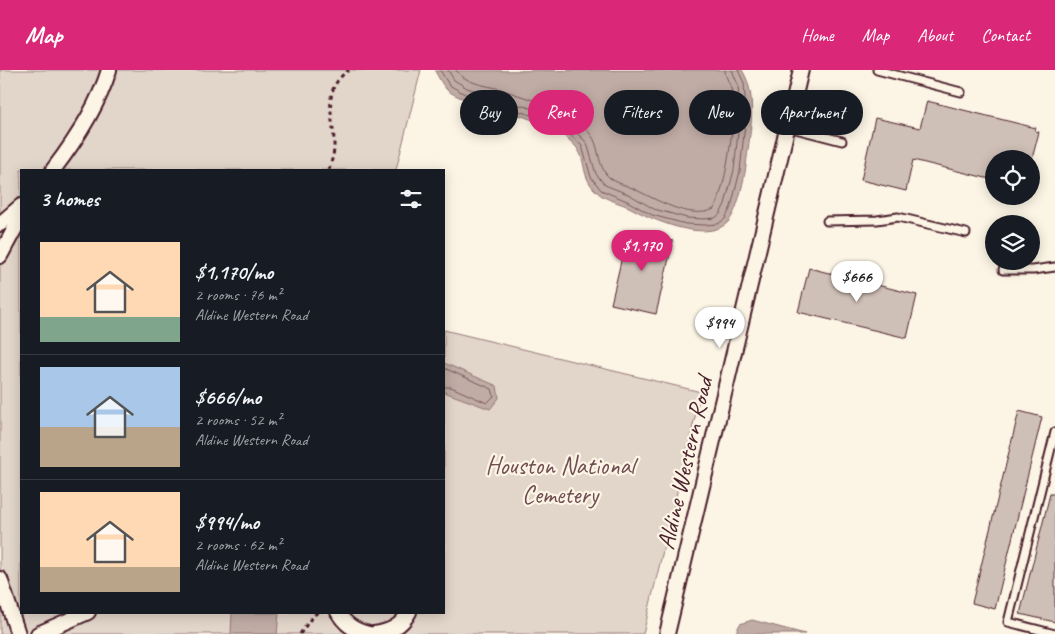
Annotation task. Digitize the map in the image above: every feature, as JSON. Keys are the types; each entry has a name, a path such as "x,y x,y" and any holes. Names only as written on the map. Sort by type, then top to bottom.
{"street":[{"path":"54,169 71,147 91,112 109,70"},
{"name":"Aldine Western Road","path":"796,90 801,70"},
{"name":"Aldine Western Road","path":"666,634 786,135"},
{"path":"0,224 20,207"},
{"path":"0,256 20,219"},
{"path":"0,579 18,634"},
{"path":"38,634 83,614"},
{"path":"340,614 349,626 358,632 369,634"},
{"path":"374,634 387,632 398,626 407,614"}],"lane":[{"path":"877,70 961,92"},
{"path":"819,135 842,141"},
{"path":"827,221 877,220 898,217 966,233"},
{"path":"1040,269 1055,267"},
{"path":"1055,432 1008,622 1055,634"}],"path":[{"path":"329,169 334,146 331,94 338,79 349,70"},
{"path":"300,634 316,614"}],"green space":[{"name":"Houston National Cemetery","path":"0,70 421,70 396,169 20,169 20,614 445,614 445,330 701,392 643,634 0,634"}],"water":[{"path":"742,70 749,90 689,90 689,135 750,135 744,180 731,219 718,229 706,231 679,228 604,197 597,192 588,180 580,153 563,135 594,135 594,90 528,90 528,118 518,115 518,90 460,90 460,97 445,88 435,71"},
{"path":"751,98 752,104 751,130"},
{"path":"445,363 497,386 499,398 490,409 445,392"},
{"path":"232,614 279,614 277,634 231,634"},
{"path":"752,620 805,634 735,634 740,624"}],"building":[{"path":"927,101 1036,128 1035,131 1039,132 1034,150 985,150 985,178 913,160 906,191 861,180 875,118 920,128"},
{"path":"628,231 673,241 656,314 611,304"},
{"path":"809,268 917,295 907,338 798,312"},
{"path":"1019,411 1042,417 995,609 972,603"},
{"path":"1050,494 1055,494 1055,622 1020,614"}]}
